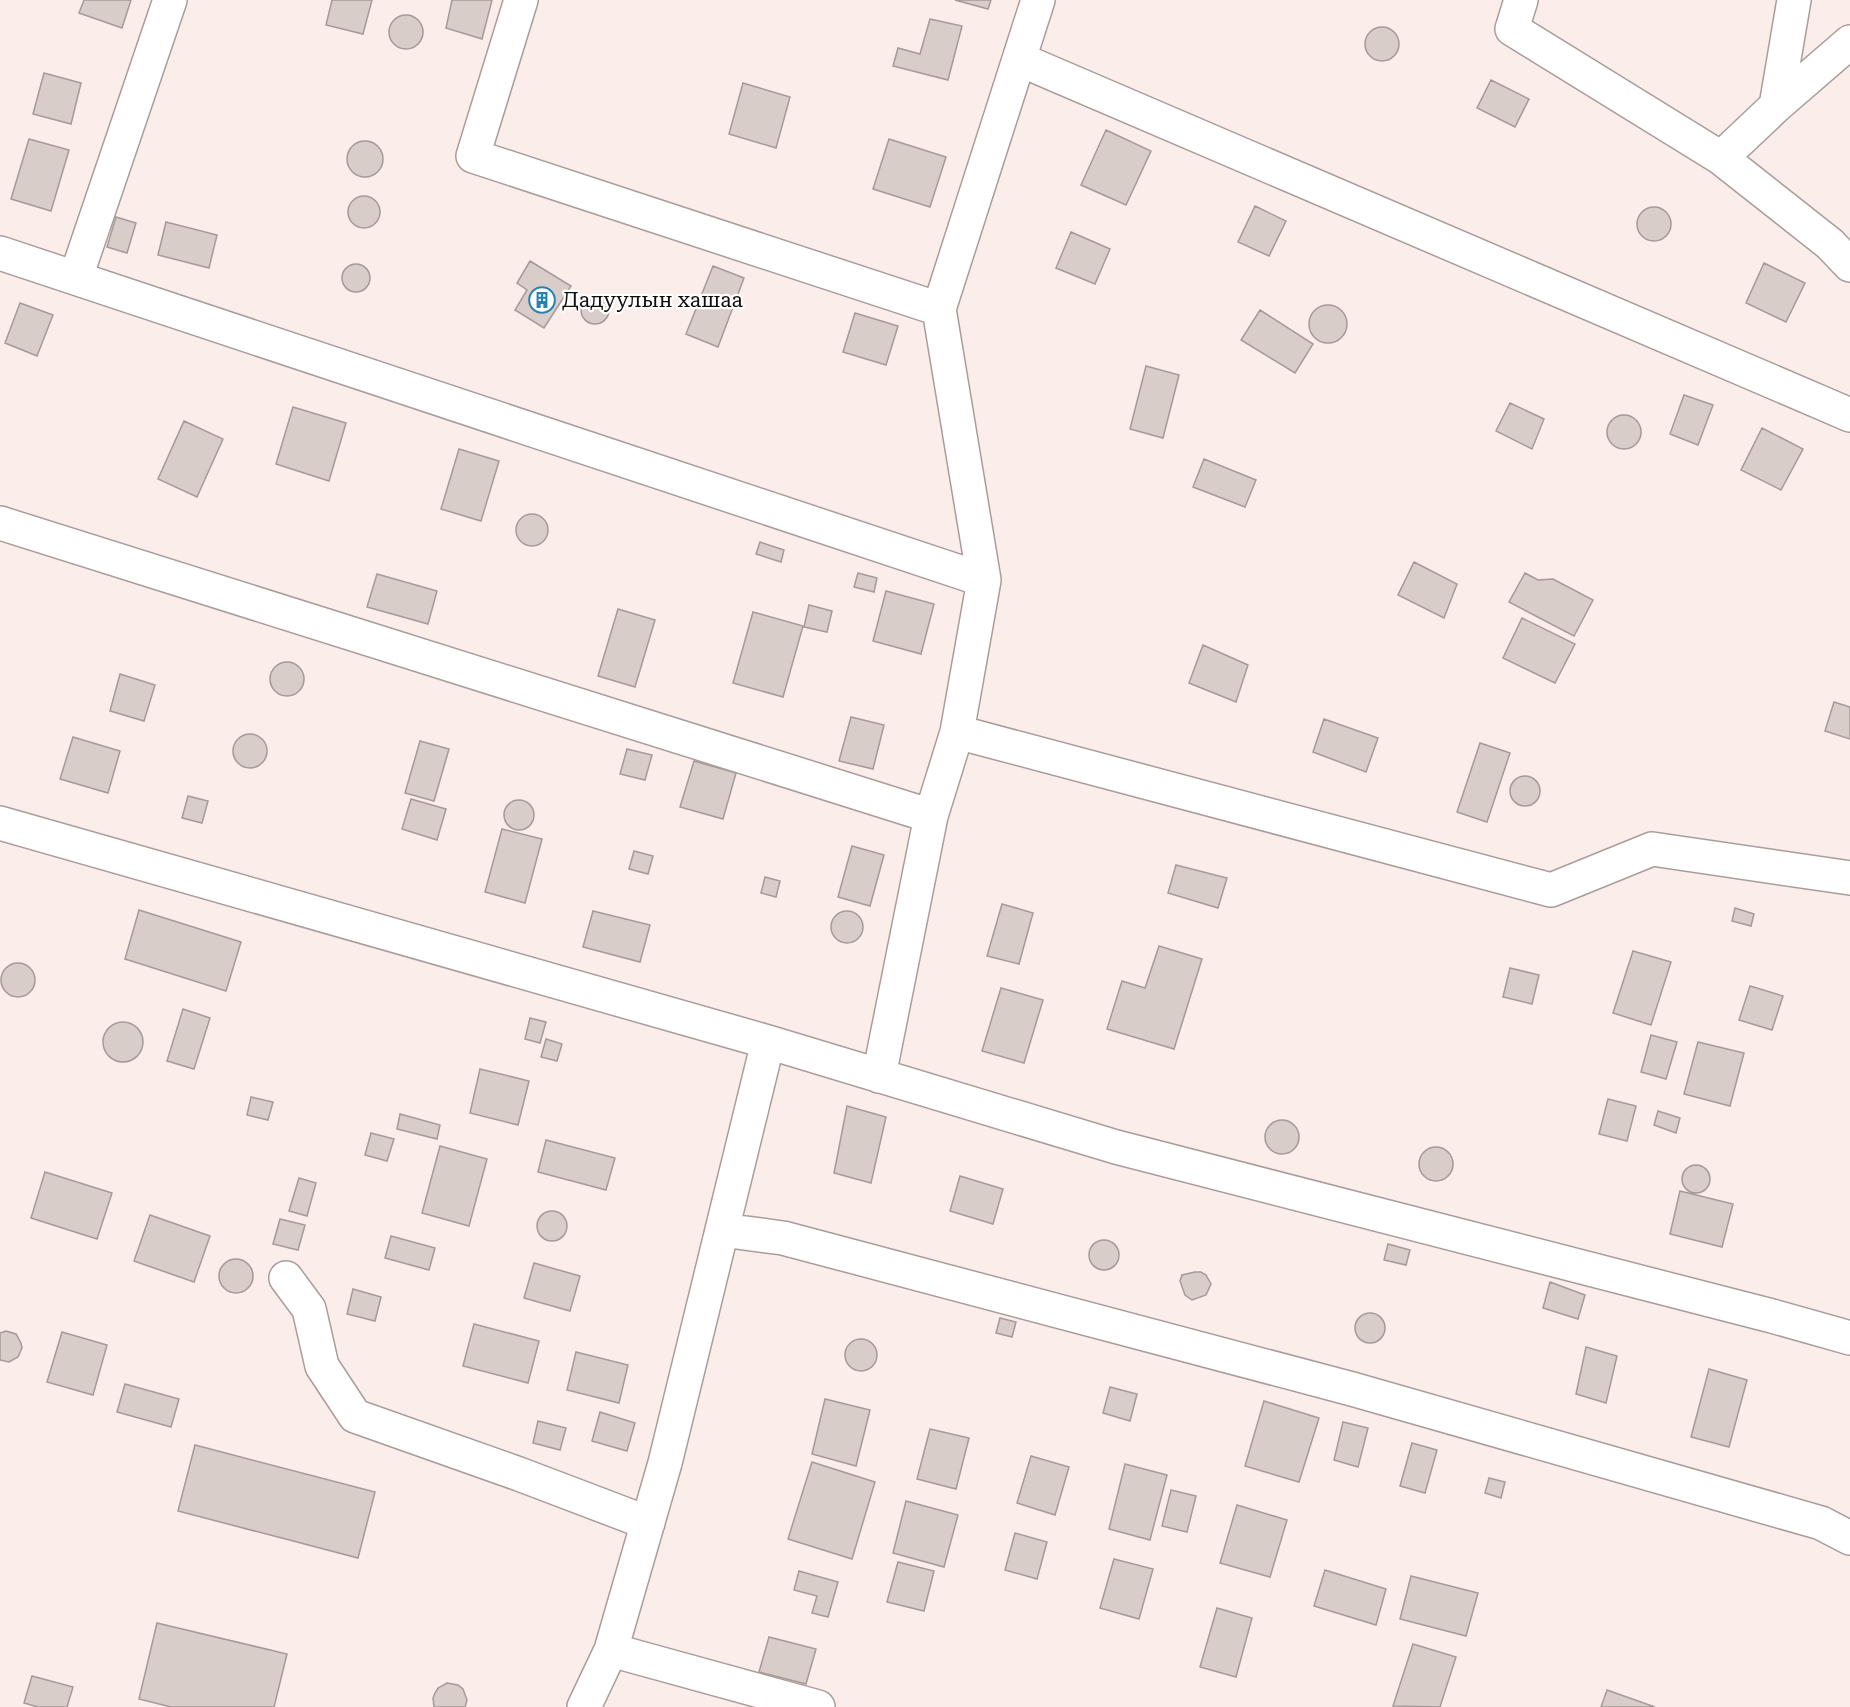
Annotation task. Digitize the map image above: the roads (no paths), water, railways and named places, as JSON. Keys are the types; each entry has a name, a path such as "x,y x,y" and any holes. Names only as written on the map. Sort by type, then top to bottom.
{"street":[{"path":"76,277 170,0"},
{"path":"521,0 473,156 939,309"},
{"path":"879,1076 932,816 957,732 984,580 939,309 1021,60 1038,0"},
{"path":"1521,0 1512,29 1721,158 1830,244 1850,265"},
{"path":"1776,106 1794,0"},
{"path":"1721,158 1776,106 1850,42"},
{"path":"1021,60 1850,415"},
{"path":"0,253 984,580"},
{"path":"0,523 932,816"},
{"path":"957,732 1551,890 1652,849 1850,878"},
{"path":"0,823 768,1042 1116,1147 1850,1338"},
{"path":"584,1707 611,1650 665,1463 768,1042"},
{"path":"722,1230 783,1238 1341,1386 1821,1523 1850,1538"},
{"path":"286,1278 309,1309 322,1366 355,1416 648,1523"},
{"path":"611,1650 818,1707"}],"place":[{"name":"Дадуулын хашаа","path":"542,300"}]}
